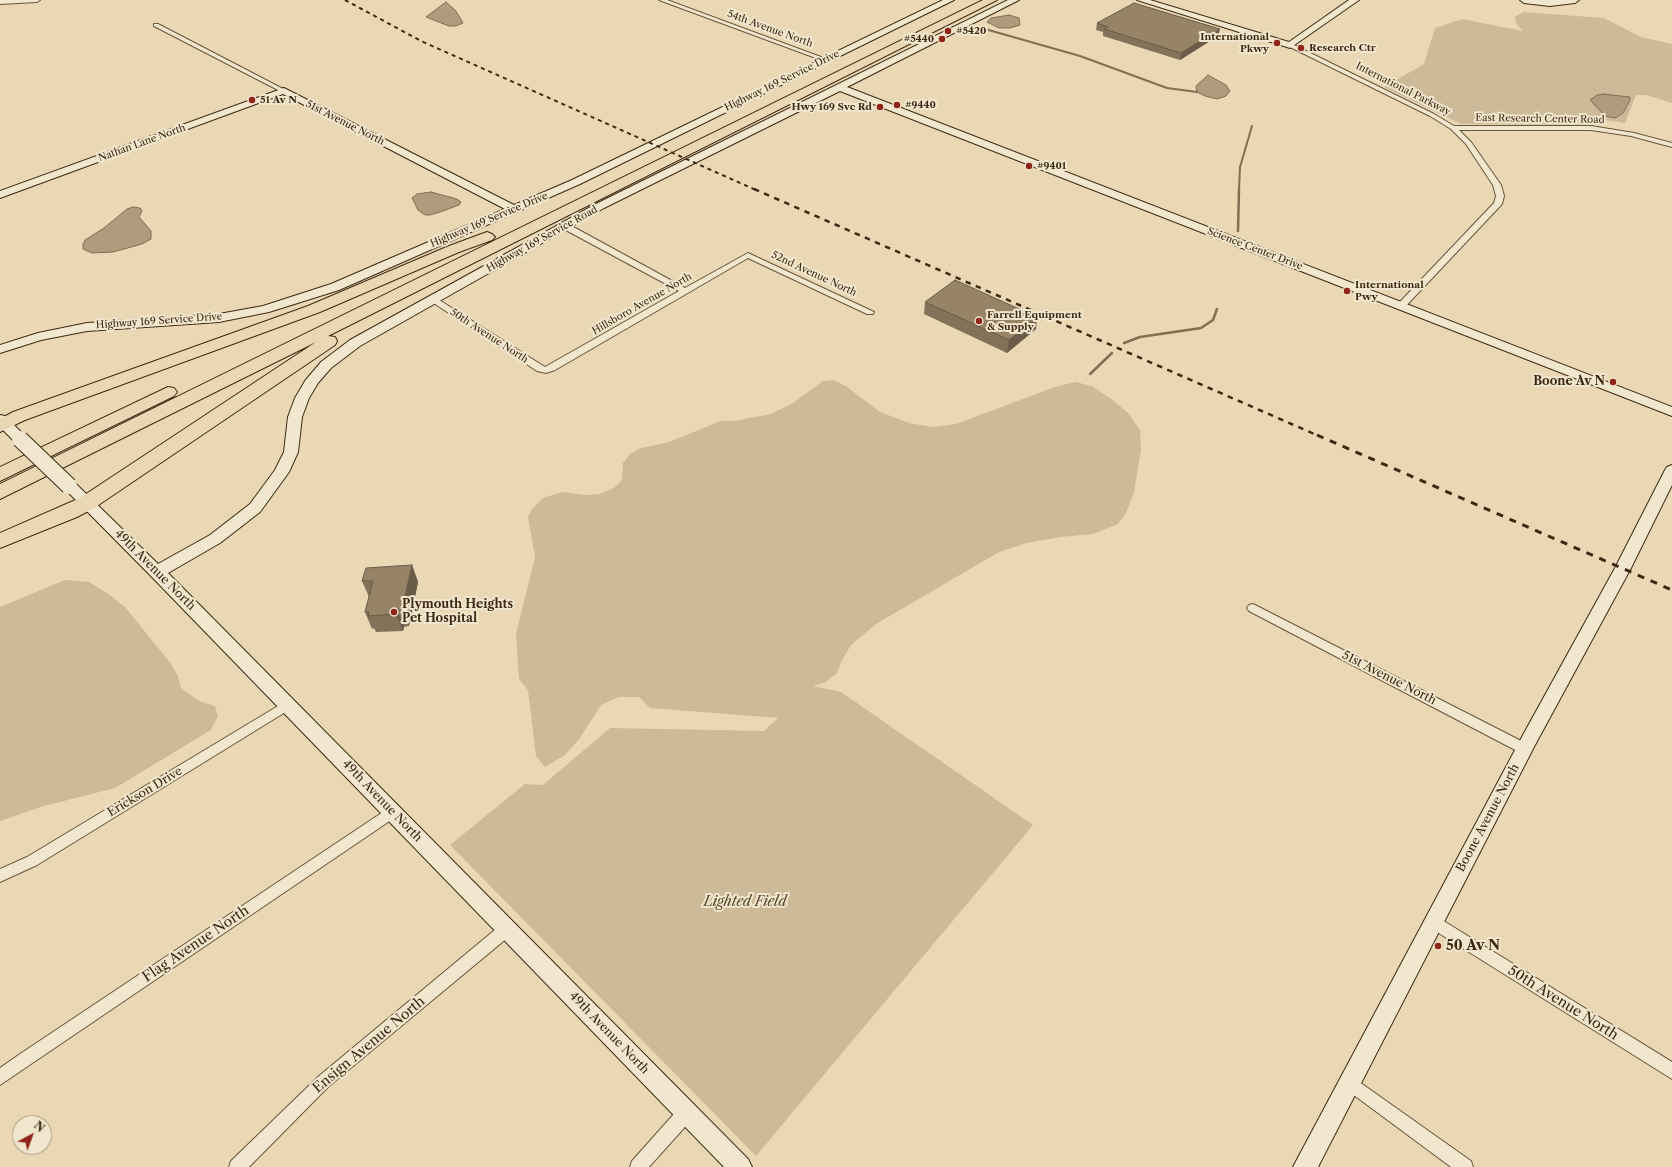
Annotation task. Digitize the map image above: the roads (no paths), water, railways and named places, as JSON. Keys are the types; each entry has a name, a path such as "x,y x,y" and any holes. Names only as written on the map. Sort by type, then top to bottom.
{"highway":[{"path":"0,475 972,0"},
{"path":"0,492 992,0"},
{"path":"2,423 314,309 454,248 487,237"},
{"path":"0,541 70,512 87,503 329,342 477,255"}],"street":[{"path":"0,2 37,0"},
{"name":"54th Avenue North","path":"662,0 826,60"},
{"name":"Highway 169 Service Drive","path":"0,349 38,337 87,326 219,318 265,309 335,287 576,182 950,0"},
{"name":"Highway 169 Service Road","path":"158,572 223,534 246,516 262,499 282,472 291,452 295,417 302,398 312,381 326,365 355,343 616,198 1015,0"},
{"path":"1141,0 1290,45 1355,0"},
{"path":"1524,0 1550,3 1575,0"},
{"name":"51st Avenue North","path":"156,25 514,209"},
{"name":"International Parkway","path":"1290,45 1432,115 1453,128 1469,143 1497,185 1500,196 1498,204 1401,306"},
{"name":"Science Center Drive","path":"839,87 1672,412"},
{"name":"Nathan Lane North","path":"0,195 284,91"},
{"name":"East Research Center Road","path":"1453,128 1590,128 1632,134 1672,145"},
{"path":"565,226 685,291"},
{"name":"Hillsboro Avenue North","path":"546,370 552,368 748,255"},
{"name":"52nd Avenue North","path":"748,255 870,312"},
{"name":"50th Avenue North","path":"433,300 540,369 546,370"},
{"name":"49th Avenue North","path":"2,423 158,572 740,1167"},
{"name":"Boone Avenue North","path":"1305,1167 1348,1082 1434,922 1524,749 1623,568 1672,470"},
{"name":"51st Avenue North","path":"1253,608 1524,749"},
{"name":"Erickson Drive","path":"0,876 32,861 288,705"},
{"name":"Flag Avenue North","path":"0,1077 392,812"},
{"name":"50th Avenue North","path":"1434,922 1672,1071"},
{"name":"Ensign Avenue North","path":"237,1167 324,1081 507,929"},
{"path":"1348,1082 1464,1167"},
{"path":"638,1167 687,1112"}],"waterway":[{"path":"985,29 1080,56 1167,88 1197,92"},
{"path":"1239,190 1240,167 1252,126"},
{"path":"1238,231 1239,189"},
{"path":"1124,343 1140,337 1201,328 1213,320 1217,309"},
{"path":"1090,374 1112,353"}],"railway":[{"path":"345,0 421,41 756,190"},
{"path":"754,189 1319,436"},
{"path":"1317,435 1672,590"}],"place":[{"name":"#5420","path":"948,31"},
{"name":"#5440","path":"942,39"},
{"name":"International Pkwy","path":"1277,43"},
{"name":"Research Ctr","path":"1301,48"},
{"name":"51 Av N","path":"252,100"},
{"name":"#9440","path":"897,105"},
{"name":"Hwy 169 Svc Rd","path":"880,107"},
{"name":"#9401","path":"1029,166"},
{"name":"International Pwy","path":"1347,291"},
{"name":"Farrell Equipment & Supply","path":"979,321"},
{"name":"Boone Av N","path":"1613,382"},
{"name":"Plymouth Heights Pet Hospital","path":"394,612"},
{"name":"50 Av N","path":"1438,946"}],"park label":[{"name":"Lighted Field","path":"745,902"}]}
